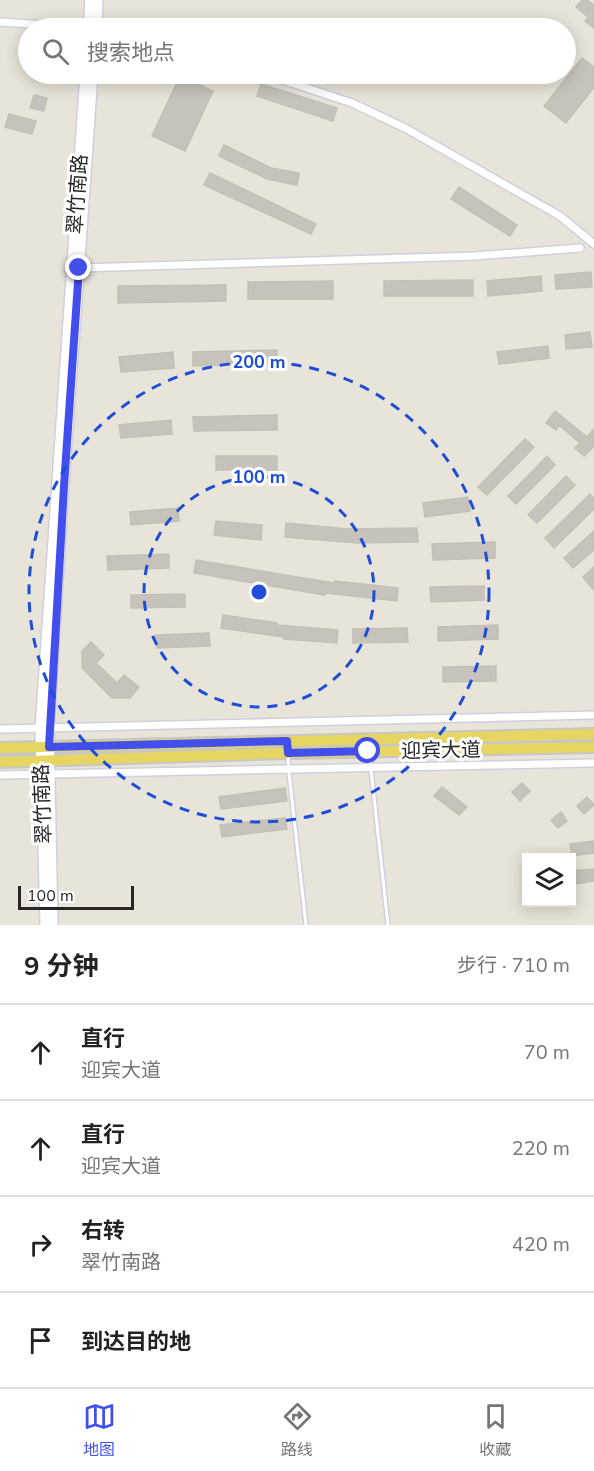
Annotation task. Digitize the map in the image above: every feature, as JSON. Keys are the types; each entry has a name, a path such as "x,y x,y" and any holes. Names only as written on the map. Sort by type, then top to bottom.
{"main road":[{"path":"89,18 90,0"},
{"path":"97,18 98,0"},
{"name":"翠竹南路","path":"45,925 44,728 84,84"},
{"name":"翠竹南路","path":"44,728 92,84"},
{"name":"迎宾大道","path":"0,748 594,734"},
{"name":"迎宾大道","path":"0,762 594,747"},
{"name":"翠竹南路","path":"45,774 53,925"}],"street":[{"path":"0,22 18,23"},
{"path":"295,84 352,103 405,128 560,216 594,244"},
{"path":"79,268 475,256 580,248"},
{"path":"0,729 594,715"},
{"path":"0,775 594,763"}],"lane":[{"path":"368,739 388,925"},
{"path":"287,741 306,925"}],"building":[{"path":"582,0 587,0 594,5 594,28 585,21 588,17 576,7"},
{"path":"582,58 594,67 594,87 566,123 544,106 561,84 576,84 576,66"},
{"path":"176,84 198,84 213,91 185,151 152,136"},
{"path":"261,84 337,108 333,121 257,96"},
{"path":"34,95 47,98 44,111 30,108"},
{"path":"9,114 36,121 32,134 5,127"},
{"path":"224,145 271,168 299,173 297,185 267,179 219,156"},
{"path":"210,173 316,224 311,234 204,185"},
{"path":"459,187 517,225 510,236 451,199"},
{"path":"591,272 592,287 556,289 555,275"},
{"path":"541,276 542,291 488,296 487,281"},
{"path":"473,280 473,296 384,296 384,281"},
{"path":"333,281 333,299 248,299 248,282"},
{"path":"226,285 226,301 118,303 118,286"},
{"path":"590,332 592,347 566,349 565,335"},
{"path":"548,346 549,358 499,364 497,352"},
{"path":"277,350 277,364 193,366 193,352"},
{"path":"173,352 174,368 121,372 119,357"},
{"path":"555,411 587,437 594,429 594,446 584,456 575,448 580,443 559,425 556,430 546,423"},
{"path":"277,415 277,430 194,431 193,417"},
{"path":"171,420 172,434 121,438 119,425"},
{"path":"525,439 534,447 487,495 478,487"},
{"path":"216,456 277,456 277,470 216,470"},
{"path":"547,456 555,465 516,504 508,496"},
{"path":"566,476 575,485 537,523 528,515"},
{"path":"590,494 594,499 594,509 554,548 545,538"},
{"path":"468,497 470,511 425,517 423,503"},
{"path":"178,508 179,521 131,525 130,512"},
{"path":"216,521 262,525 261,540 214,535"},
{"path":"286,523 347,529 417,528 418,542 357,543 285,537"},
{"path":"594,531 594,550 573,568 564,558"},
{"path":"495,542 495,558 433,560 432,544"},
{"path":"169,554 169,568 108,570 107,556"},
{"path":"196,560 334,583 335,581 398,588 397,601 325,593 325,595 194,573"},
{"path":"594,567 594,590 583,577"},
{"path":"484,586 484,600 431,602 430,587"},
{"path":"185,594 185,607 131,608 131,595"},
{"path":"223,615 277,623 277,625 338,630 337,643 284,639 284,637 221,628"},
{"path":"498,625 498,639 438,641 438,627"},
{"path":"407,628 408,642 353,643 353,629"},
{"path":"209,633 210,646 157,648 156,635"},
{"path":"91,642 104,655 96,663 117,683 124,675 139,687 130,698 112,698 82,668 82,651"},
{"path":"496,666 496,681 443,682 443,667"},
{"path":"522,783 530,791 520,801 512,792"},
{"path":"442,787 467,807 459,815 434,796"},
{"path":"285,788 287,801 221,809 219,797"},
{"path":"587,797 594,805 584,814 577,806"},
{"path":"561,812 567,821 558,828 551,820"},
{"path":"285,818 287,829 222,837 220,825"},
{"path":"594,841 594,853 576,855 576,853 572,853 570,844"},
{"path":"594,869 594,881 576,884 576,871"}],"route":[{"path":"79,268 49,747 287,741 288,753 368,751"}]}
